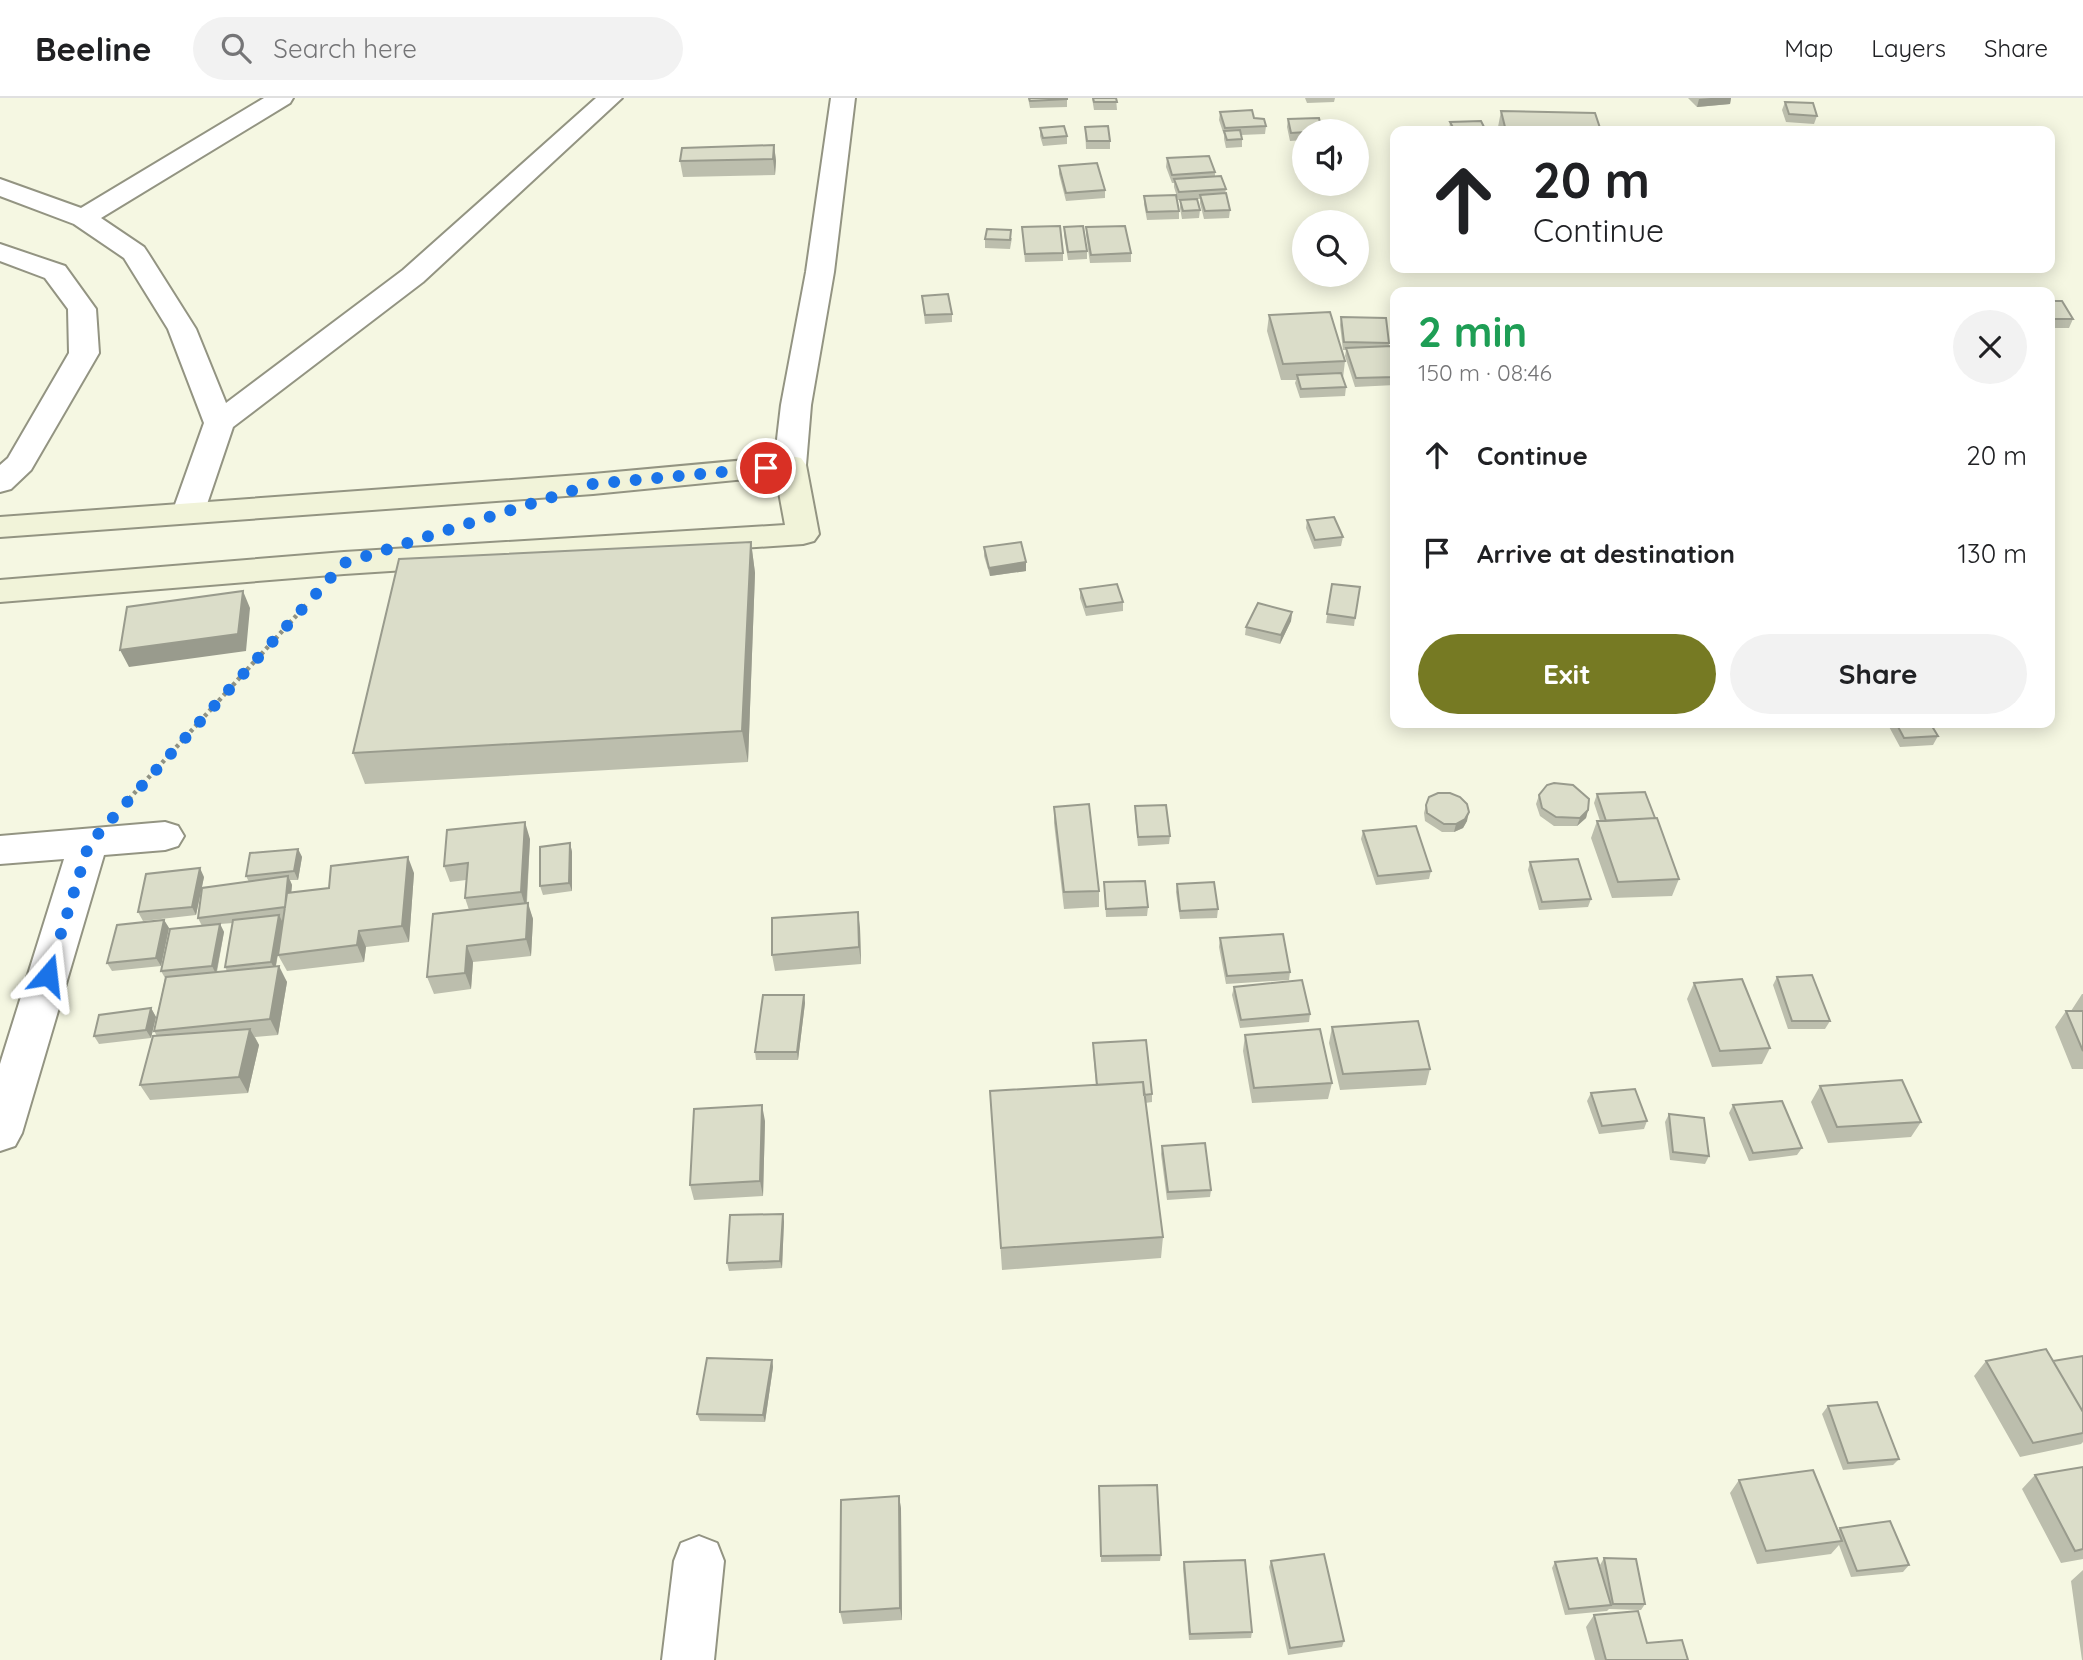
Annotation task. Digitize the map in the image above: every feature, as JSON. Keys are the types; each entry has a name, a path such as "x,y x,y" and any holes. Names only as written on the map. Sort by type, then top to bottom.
{"main road":[{"path":"0,527 593,484 790,465 803,534 344,563 0,591"}],"street":[{"path":"83,218 281,98"},
{"path":"188,513 219,423 414,276 610,98"},
{"path":"790,465 796,405 820,272 843,98"},
{"path":"0,187 83,218 134,253 182,329 219,423"},
{"path":"0,252 55,272 82,309 84,353 20,463 0,482"},
{"path":"0,850 165,836"},
{"path":"0,1133 89,844"},
{"path":"688,1660 699,1561"}],"path":[{"path":"89,844 344,563"}],"building":[{"path":"1029,98 1067,98 1067,99 1030,101"},
{"path":"1093,98 1116,98 1117,102 1094,102"},
{"path":"1785,102 1813,103 1817,116 1789,114"},
{"path":"1252,110 1254,118 1264,119 1266,126 1225,128 1220,112"},
{"path":"1501,111 1595,113 1599,126 1505,126"},
{"path":"1319,118 1319,119 1292,119 1291,133 1288,119"},
{"path":"1481,121 1484,126 1452,126 1450,122"},
{"path":"1064,126 1067,136 1043,138 1040,128"},
{"path":"1108,126 1110,141 1087,141 1085,127"},
{"path":"1240,130 1242,139 1227,140 1224,131"},
{"path":"774,145 773,159 680,161 682,148"},
{"path":"1209,156 1215,172 1172,175 1167,158"},
{"path":"1097,163 1105,190 1066,193 1059,166"},
{"path":"1221,176 1226,189 1179,192 1174,179"},
{"path":"1226,193 1230,210 1205,211 1200,195"},
{"path":"1176,195 1179,211 1147,212 1144,196"},
{"path":"1197,199 1200,210 1183,211 1180,200"},
{"path":"1060,226 1063,253 1025,254 1022,227"},
{"path":"1083,226 1087,251 1068,252 1064,227"},
{"path":"1125,226 1131,253 1091,255 1086,227"},
{"path":"987,229 1011,230 1010,240 985,239"},
{"path":"948,294 952,314 925,315 922,296"},
{"path":"2055,301 2062,301 2073,319 2055,319"},
{"path":"1330,312 1345,361 1283,364 1269,315"},
{"path":"1341,317 1386,318 1389,343 1344,342"},
{"path":"1390,346 1390,377 1356,378 1346,348"},
{"path":"1341,373 1346,387 1301,389 1297,375"},
{"path":"1334,517 1343,537 1315,540 1307,520"},
{"path":"751,542 742,731 353,753 399,559"},
{"path":"1021,542 1026,562 989,568 984,547"},
{"path":"1117,584 1123,602 1086,607 1080,589"},
{"path":"1332,584 1360,587 1355,618 1327,614"},
{"path":"243,591 238,634 120,650 127,607"},
{"path":"1258,603 1292,612 1281,635 1246,627"},
{"path":"1899,728 1933,728 1938,736 1904,738"},
{"path":"1547,785 1573,785 1589,799 1588,810 1580,818 1556,817 1542,808 1539,795"},
{"path":"1645,792 1655,818 1606,821 1597,794"},
{"path":"1438,793 1450,793 1460,797 1467,804 1469,812 1465,819 1456,824 1444,824 1427,813 1429,797"},
{"path":"1089,804 1099,891 1064,892 1054,807"},
{"path":"1166,805 1170,836 1138,837 1135,806"},
{"path":"1657,818 1679,879 1618,882 1597,821"},
{"path":"525,822 521,892 465,898 468,863 444,866 447,830"},
{"path":"1416,826 1431,871 1378,876 1363,831"},
{"path":"570,843 569,883 540,886 540,847"},
{"path":"298,849 294,871 246,876 250,853"},
{"path":"408,857 402,926 359,931 357,945 278,955 287,893 329,888 331,866"},
{"path":"1578,859 1591,899 1542,902 1530,862"},
{"path":"200,868 192,907 138,912 146,874"},
{"path":"288,876 285,907 198,918 202,888"},
{"path":"1145,881 1148,907 1106,909 1104,882"},
{"path":"1214,882 1218,909 1180,911 1177,884"},
{"path":"528,903 526,939 467,946 465,973 427,977 433,914"},
{"path":"858,912 859,947 772,955 772,918"},
{"path":"279,915 271,962 225,967 233,920"},
{"path":"164,920 156,958 107,963 117,925"},
{"path":"220,924 212,966 161,971 170,929"},
{"path":"1283,934 1290,972 1227,976 1220,938"},
{"path":"279,966 270,1019 154,1031 166,977"},
{"path":"1812,975 1830,1021 1792,1021 1777,977"},
{"path":"1742,979 1770,1048 1720,1051 1694,983"},
{"path":"1302,980 1310,1014 1241,1020 1234,987"},
{"path":"763,995 804,995 797,1052 755,1052"},
{"path":"151,1008 146,1030 94,1036 99,1015"},
{"path":"2066,1011 2083,1011 2083,1051"},
{"path":"1418,1021 1430,1069 1343,1074 1332,1027"},
{"path":"250,1029 239,1077 140,1085 153,1036"},
{"path":"1320,1029 1332,1083 1254,1088 1245,1035"},
{"path":"1146,1040 1152,1094 1144,1095 1143,1082 1097,1085 1093,1043"},
{"path":"1902,1080 1921,1122 1837,1127 1820,1086"},
{"path":"1143,1082 1163,1237 1001,1248 990,1091"},
{"path":"1635,1089 1647,1121 1602,1126 1591,1093"},
{"path":"1782,1101 1802,1148 1753,1153 1733,1105"},
{"path":"762,1105 760,1181 690,1185 694,1109"},
{"path":"1669,1114 1704,1118 1709,1156 1673,1152"},
{"path":"1205,1143 1211,1190 1168,1192 1162,1146"},
{"path":"783,1214 780,1261 727,1263 730,1215"},
{"path":"2046,1349 2083,1412 2083,1433 2033,1443 1986,1361"},
{"path":"2083,1356 2083,1412 2053,1361"},
{"path":"707,1358 772,1360 763,1415 697,1414"},
{"path":"1877,1402 1899,1459 1848,1463 1828,1406"},
{"path":"2083,1467 2083,1549 2075,1551 2035,1475"},
{"path":"1813,1470 1842,1541 1766,1551 1739,1480"},
{"path":"1157,1485 1161,1555 1101,1556 1099,1486"},
{"path":"899,1496 900,1608 840,1612 841,1500"},
{"path":"1890,1521 1909,1565 1857,1571 1840,1528"},
{"path":"1324,1554 1344,1641 1290,1648 1271,1561"},
{"path":"1597,1558 1611,1605 1569,1609 1555,1562"},
{"path":"1604,1558 1636,1559 1645,1604 1613,1604"},
{"path":"1245,1560 1252,1632 1190,1634 1184,1562"},
{"path":"1638,1611 1647,1643 1682,1640 1688,1660 1606,1660 1594,1615"}],"route":[{"path":"48,975 89,844 344,563 593,484 766,468"}]}
